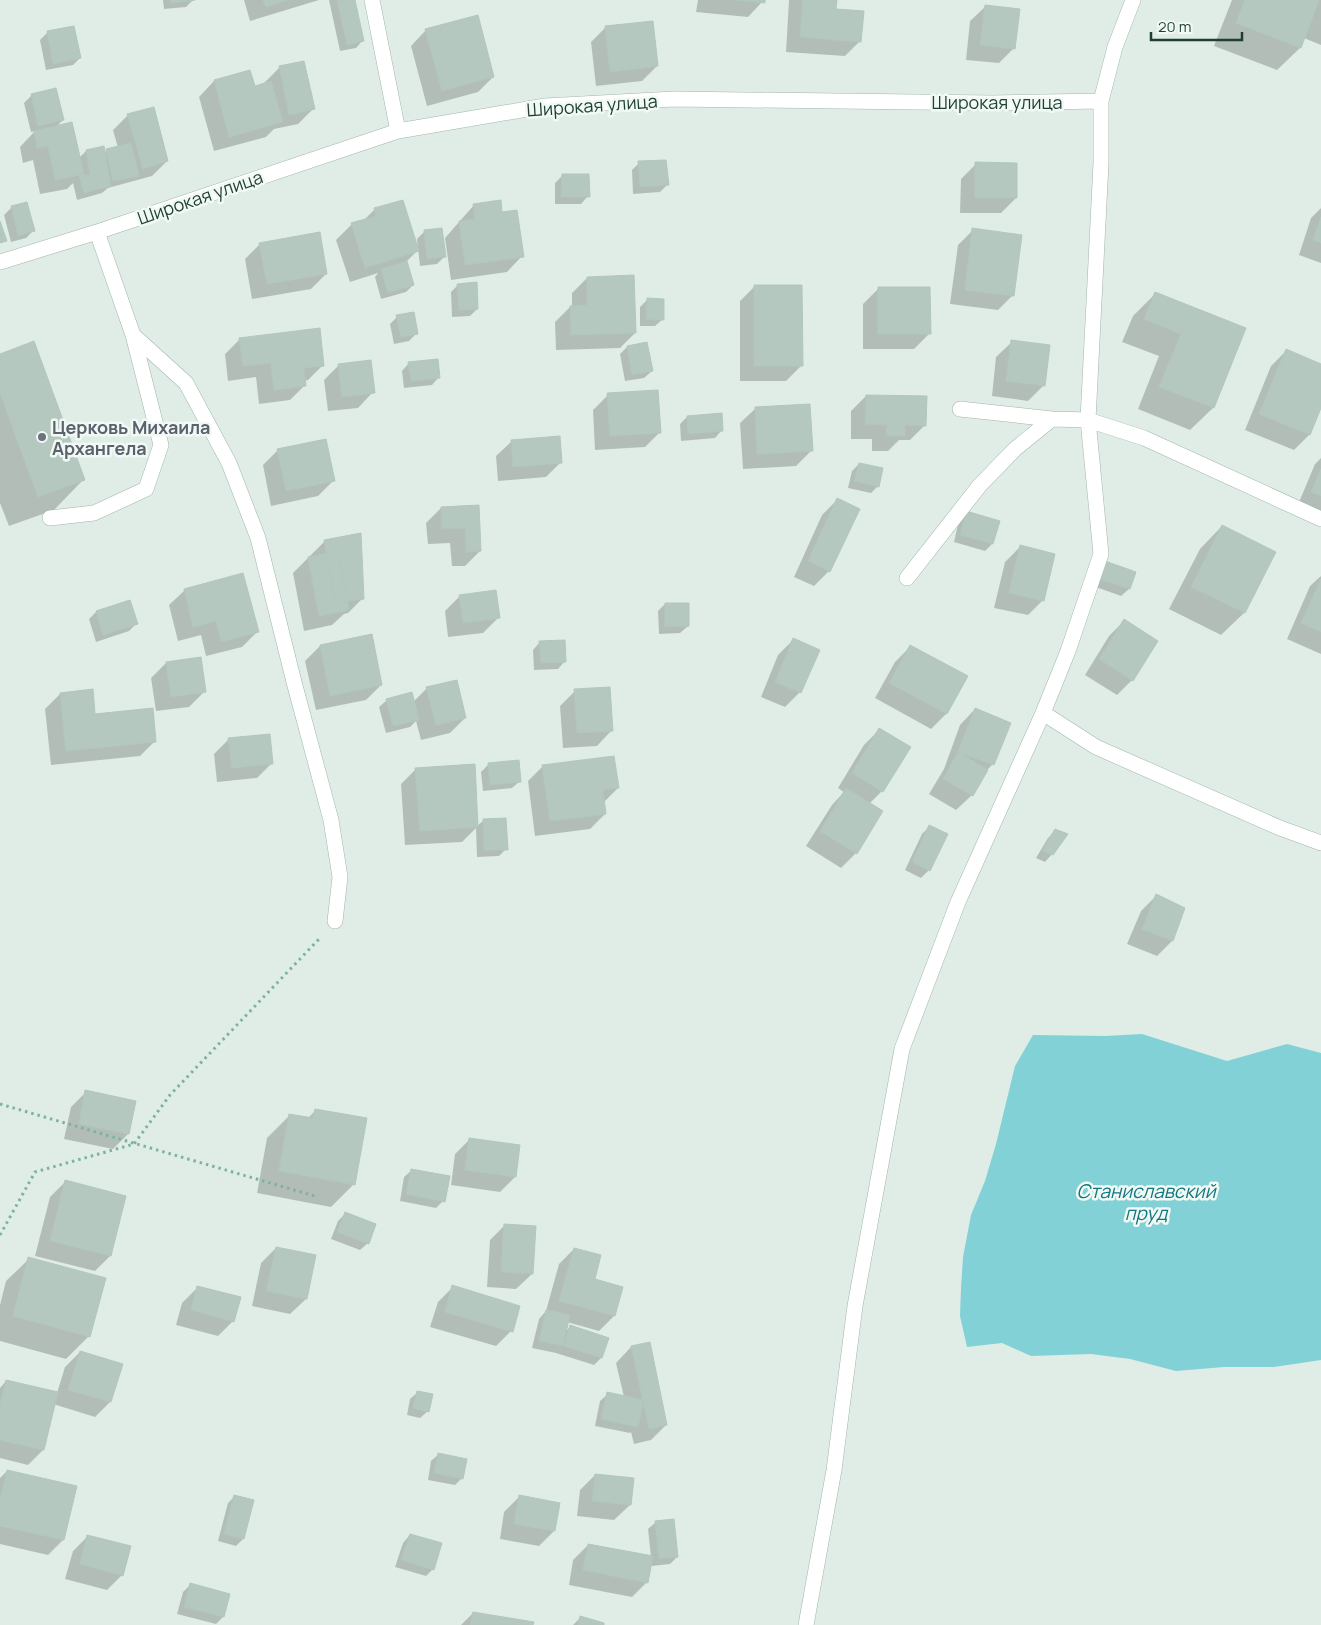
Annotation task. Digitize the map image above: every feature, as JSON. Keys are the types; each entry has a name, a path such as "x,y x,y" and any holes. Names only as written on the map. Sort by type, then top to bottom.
{"street":[{"path":"372,0 398,131"},
{"path":"806,1625 834,1470 855,1306 902,1049 958,902 1043,713 1068,651 1101,554 1088,420 1101,163 1101,101 1115,47 1133,0"},
{"name":"Широкая улица","path":"0,262 97,232 398,131 545,106 674,99 992,102 1101,101"},
{"path":"50,518 94,512 146,489 161,445 133,335 97,232"},
{"path":"133,335 186,383 229,463 258,538 331,820 340,877 335,921"},
{"path":"960,409 1052,419 1088,420 1144,438 1321,519"},
{"path":"907,578 980,485 1015,450 1052,419"},
{"path":"1043,713 1096,747 1280,828 1321,843"}],"path":[{"path":"0,1235 35,1172 134,1144 170,1095 335,921"},
{"path":"0,1104 318,1197"}],"water":[{"name":"Станиславский пруд","path":"1142,1034 1227,1061 1287,1044 1321,1053 1321,1360 1274,1367 1224,1367 1176,1371 1130,1359 1091,1354 1031,1356 1002,1343 967,1347 960,1316 963,1257 971,1215 985,1181 996,1144 1015,1066 1033,1035 1105,1036"}],"building":[{"path":"170,0 195,0 171,3"},
{"path":"263,0 288,0 266,7"},
{"path":"337,0 355,0 364,41 347,45"},
{"path":"736,0 765,0 765,3"},
{"path":"803,0 837,0 836,9 864,11 861,42 800,37"},
{"path":"1245,0 1319,0 1301,48 1236,23"},
{"path":"985,5 1020,9 1015,49 980,45"},
{"path":"478,15 494,77 442,91 425,29"},
{"path":"653,21 658,66 610,72 605,26"},
{"path":"74,26 81,58 53,64 47,31"},
{"path":"304,61 315,109 289,115 279,66"},
{"path":"250,70 255,86 271,81 283,122 229,137 214,80"},
{"path":"56,88 64,120 38,126 31,94"},
{"path":"154,107 168,161 143,169 127,114"},
{"path":"72,122 84,174 55,180 48,146 37,148 34,131"},
{"path":"131,143 139,176 113,181 106,149"},
{"path":"104,146 111,186 84,193 79,175 90,175 86,150"},
{"path":"666,160 669,185 640,187 638,161"},
{"path":"975,162 1017,163 1017,198 975,198"},
{"path":"562,174 589,174 590,197 561,197"},
{"path":"403,200 419,251 365,268 351,223 376,216 374,208"},
{"path":"501,200 502,212 517,210 524,257 465,265 459,221 475,219 473,204"},
{"path":"27,202 35,231 18,236 11,206"},
{"path":"1321,217 1321,243 1313,240"},
{"path":"0,221 7,241 0,243"},
{"path":"442,228 446,257 427,259 424,230"},
{"path":"972,228 1022,235 1014,296 965,290"},
{"path":"320,232 327,274 267,284 259,243"},
{"path":"407,261 414,285 388,293 381,269"},
{"path":"634,275 636,333 571,335 570,306 587,305 587,277"},
{"path":"477,282 478,309 459,310 457,284"},
{"path":"754,285 802,285 803,366 754,366"},
{"path":"878,287 930,287 931,334 878,334"},
{"path":"1155,292 1246,328 1214,408 1159,387 1181,334 1144,319"},
{"path":"647,298 664,299 664,320 646,319"},
{"path":"414,312 418,334 401,337 396,315"},
{"path":"320,328 324,366 304,368 306,386 274,390 271,363 243,366 239,338"},
{"path":"1011,340 1050,345 1045,386 1006,381"},
{"name":"Церковь Михаила Архангела","path":"34,341 85,480 38,497 0,393 0,354"},
{"path":"647,342 653,371 632,375 627,346"},
{"path":"1286,349 1321,364 1321,408 1310,435 1259,414"},
{"path":"438,359 440,378 411,381 408,362"},
{"path":"371,360 375,393 342,397 338,364"},
{"path":"658,390 661,433 610,436 607,393"},
{"path":"866,395 927,396 926,426 905,425 905,436 886,436 887,425 865,424"},
{"path":"810,404 813,451 757,454 755,407"},
{"path":"722,413 723,431 688,434 687,416"},
{"path":"560,436 562,463 513,467 511,440"},
{"path":"326,439 335,481 286,491 277,449"},
{"path":"859,463 883,468 879,487 854,481"},
{"path":"1321,469 1321,496 1311,492"},
{"path":"837,498 860,509 830,572 808,561"},
{"path":"479,505 481,551 466,552 465,528 442,529 441,507"},
{"path":"966,511 1000,521 993,544 960,535"},
{"path":"1222,525 1276,552 1245,613 1191,587"},
{"path":"361,533 364,599 335,603 324,540"},
{"path":"1020,545 1055,554 1044,601 1009,593"},
{"path":"338,551 349,610 319,616 308,557"},
{"path":"1105,561 1136,572 1130,589 1099,579"},
{"path":"243,573 259,632 221,642 216,621 193,627 184,589"},
{"path":"1321,579 1321,632 1301,623"},
{"path":"496,590 500,618 463,623 459,595"},
{"path":"130,600 138,624 103,635 96,611"},
{"path":"665,603 689,603 689,626 665,627"},
{"path":"1124,619 1158,641 1133,681 1099,659"},
{"path":"372,634 382,685 330,696 320,645"},
{"path":"793,638 820,650 801,693 775,682"},
{"path":"565,640 566,662 541,663 539,641"},
{"path":"910,645 968,676 947,714 889,683"},
{"path":"201,657 206,692 171,697 166,662"},
{"path":"457,680 466,718 436,725 426,687"},
{"path":"610,687 613,731 577,733 574,689"},
{"path":"93,689 95,714 153,708 156,742 66,751 60,693"},
{"path":"412,692 419,720 393,726 386,699"},
{"path":"975,708 1011,723 994,765 958,752"},
{"path":"879,728 911,747 883,792 852,773"},
{"path":"270,734 273,764 232,768 228,738"},
{"path":"958,752 988,770 973,796 943,779"},
{"path":"614,756 619,788 603,790 606,814 550,821 542,765"},
{"path":"519,760 521,782 490,785 488,763"},
{"path":"475,764 478,827 420,831 415,768"},
{"path":"846,788 883,811 857,854 820,831"},
{"path":"506,818 508,850 484,850 483,819"},
{"path":"929,825 948,834 930,871 912,862"},
{"path":"1055,829 1068,834 1053,855 1042,851"},
{"path":"1156,894 1185,908 1173,941 1142,929"},
{"path":"85,1090 136,1101 129,1134 79,1124"},
{"path":"315,1109 367,1118 355,1185 279,1171 289,1114 313,1118"},
{"path":"469,1138 520,1145 516,1177 465,1170"},
{"path":"411,1169 450,1176 445,1202 406,1194"},
{"path":"65,1180 126,1196 111,1256 50,1241"},
{"path":"345,1212 376,1224 369,1244 337,1232"},
{"path":"504,1224 536,1226 533,1274 501,1272"},
{"path":"276,1247 316,1255 307,1299 266,1291"},
{"path":"574,1248 601,1255 595,1279 623,1287 615,1316 559,1301"},
{"path":"28,1257 106,1278 90,1337 13,1316"},
{"path":"452,1285 520,1306 513,1332 445,1312"},
{"path":"197,1286 241,1297 234,1322 191,1310"},
{"path":"546,1310 570,1315 563,1346 539,1341"},
{"path":"570,1325 609,1338 602,1358 564,1346"},
{"path":"650,1342 667,1425 649,1429 631,1346"},
{"path":"80,1351 123,1364 111,1402 68,1390"},
{"path":"6,1380 58,1392 44,1450 0,1440 0,1406"},
{"path":"417,1391 433,1394 429,1412 413,1408"},
{"path":"607,1392 644,1400 638,1427 601,1419"},
{"path":"438,1453 467,1459 463,1479 434,1473"},
{"path":"7,1470 77,1486 64,1540 0,1526 0,1500"},
{"path":"595,1474 634,1478 631,1505 592,1501"},
{"path":"234,1495 254,1500 244,1539 224,1534"},
{"path":"519,1495 560,1503 555,1531 514,1524"},
{"path":"674,1519 678,1557 659,1559 655,1521"},
{"path":"410,1534 442,1543 434,1570 401,1560"},
{"path":"87,1535 131,1546 123,1576 80,1564"},
{"path":"588,1544 653,1556 648,1583 583,1570"},
{"path":"190,1583 230,1594 224,1617 184,1607"},
{"path":"473,1612 534,1622 533,1625 470,1625"},
{"path":"580,1616 604,1623 604,1625 578,1625"}],"place":[{"name":"Церковь Михаила Архангела","path":"42,437"}]}
